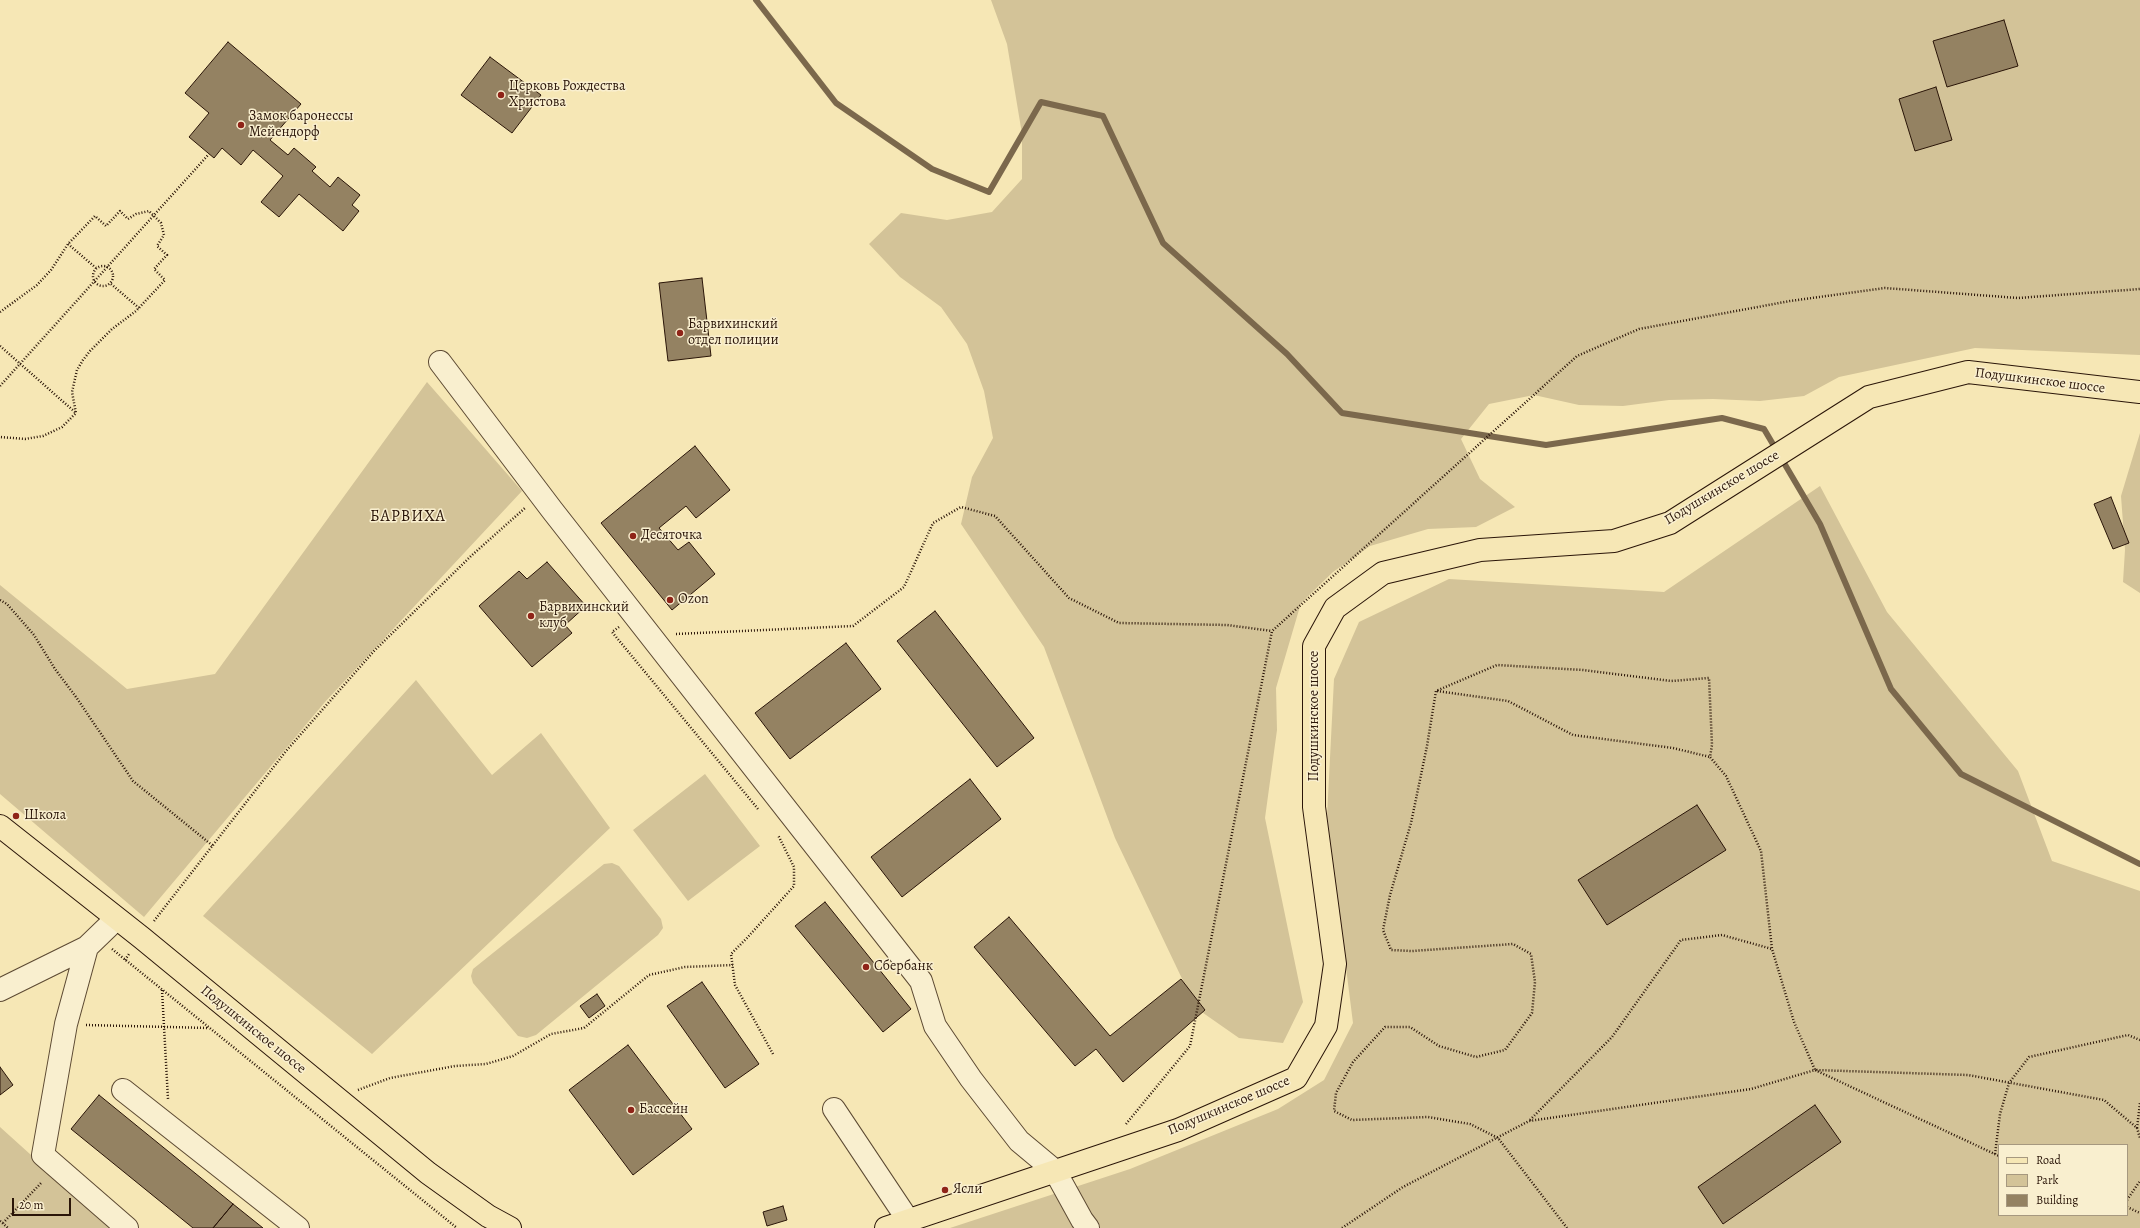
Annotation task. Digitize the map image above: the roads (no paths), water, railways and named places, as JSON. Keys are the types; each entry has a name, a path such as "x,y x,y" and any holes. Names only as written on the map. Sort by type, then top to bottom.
{"main road":[{"name":"Подушкинское шоссе","path":"886,1228 1028,1182 1055,1171 1178,1130 1296,1078 1326,1026 1334,964 1314,806 1314,646 1335,608 1383,573 1480,550 1614,541 1670,523 1869,397 1968,372 2140,392"},
{"name":"Подушкинское шоссе","path":"0,826 142,938 428,1173 488,1216 510,1228"}],"street":[{"path":"440,362 540,494 921,981 935,1026 971,1079 1019,1141 1055,1171 1088,1228"},
{"path":"3,992 92,942 116,919"},
{"path":"92,942 66,1024 43,1155 127,1228"},
{"path":"123,1090 298,1228"},
{"path":"834,1108 908,1220"}],"waterway":[{"path":"756,0 836,103 932,169 989,192 1041,102 1103,116 1163,243 1287,354 1342,413 1546,445 1722,418 1764,429 1820,524 1891,689 1961,774 2140,864"}],"place":[{"name":"Церковь Рождества Христова","path":"501,95"},
{"name":"Замок баронессы Мейендорф","path":"241,125"},
{"name":"Барвихинский отдел полиции","path":"680,333"},
{"name":"Десяточка","path":"633,536"},
{"name":"Ozon","path":"670,600"},
{"name":"Барвихинский клуб","path":"531,616"},
{"name":"Школа","path":"16,816"},
{"name":"Сбербанк","path":"866,967"},
{"name":"Бассейн","path":"631,1110"},
{"name":"Ясли","path":"945,1190"}],"district":[{"name":"БАРВИХА","path":"408,517"}]}
